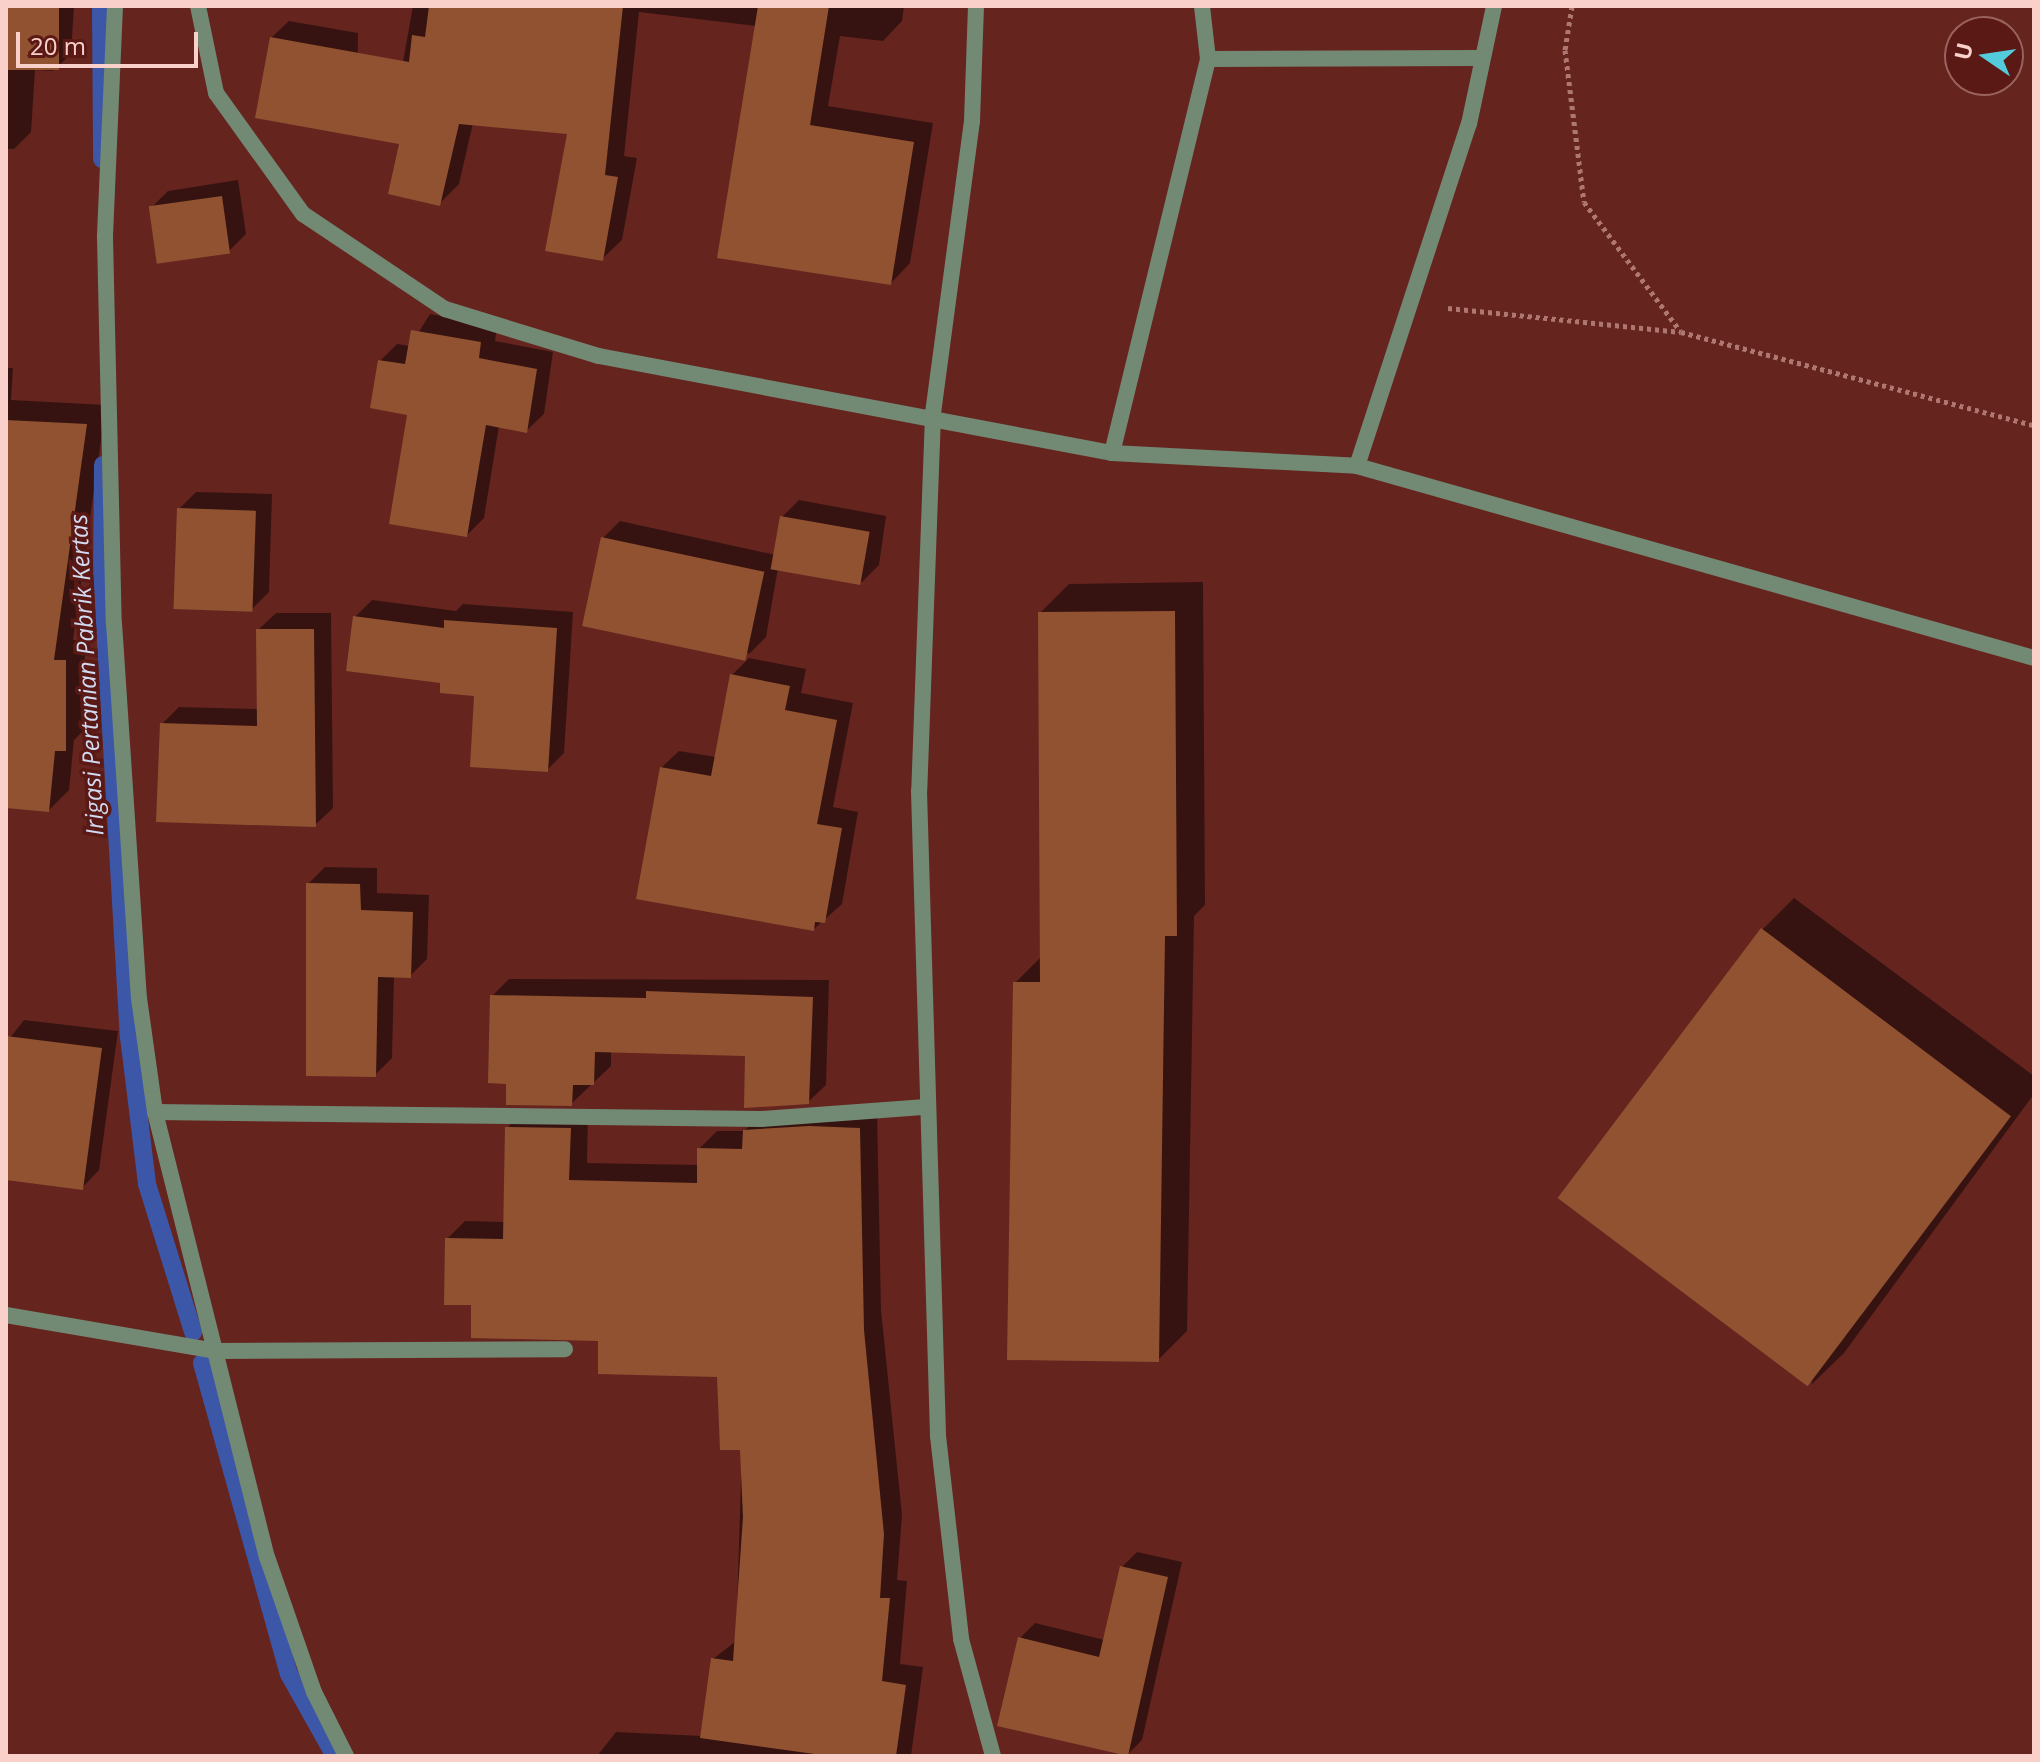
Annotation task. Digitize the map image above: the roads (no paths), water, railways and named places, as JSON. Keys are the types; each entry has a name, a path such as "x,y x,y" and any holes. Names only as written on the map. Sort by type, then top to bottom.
{"street":[{"path":"115,6 105,238 114,623 139,998 155,1112 267,1557 314,1692 346,1756"},
{"path":"198,6 216,93 303,214 445,309 599,356 933,415 1112,453 1357,466 2034,658"},
{"path":"976,6 972,121 933,415 919,791 923,1107 938,1436 961,1639 993,1756"},
{"path":"1112,453 1208,59 1202,6"},
{"path":"1357,466 1415,306 1469,124 1479,58 1494,6"},
{"path":"1208,59 1479,58"},
{"path":"155,1112 761,1119 923,1107"},
{"path":"6,1315 217,1351 565,1349"}],"waterway":[{"name":"Irigasi Pertanian Pabrik Kertas","path":"101,6 102,159"},
{"name":"Irigasi Pertanian Pabrik Kertas","path":"103,465 102,572 129,1037 147,1184 193,1332"},
{"name":"Irigasi Pertanian Pabrik Kertas","path":"202,1363 289,1674 335,1756"}]}
